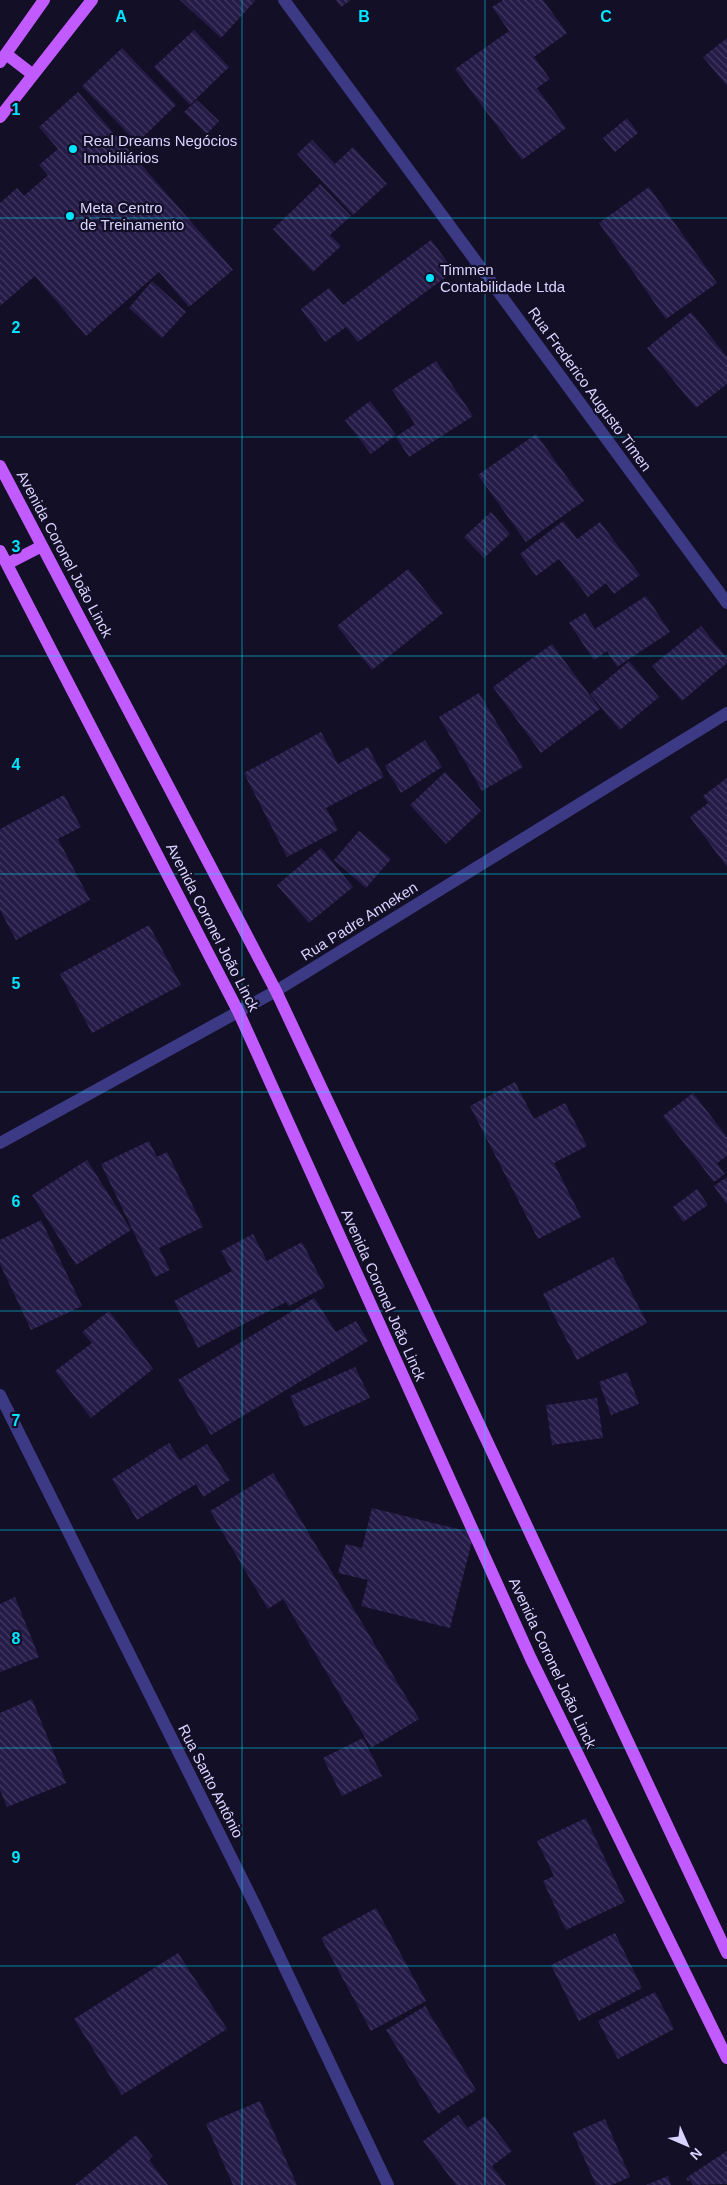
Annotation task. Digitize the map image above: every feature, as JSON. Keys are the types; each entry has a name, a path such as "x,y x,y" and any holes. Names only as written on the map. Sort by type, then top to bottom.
{"main road":[{"path":"32,74 3,58 44,0"},
{"path":"0,117 92,0"},
{"name":"Avenida Coronel João Linck","path":"0,466 276,991 727,1953"},
{"path":"6,564 42,546"},
{"name":"Avenida Coronel João Linck","path":"0,551 238,1011 531,1659 727,2058"}],"street":[{"name":"Rua Frederico Augusto Timen","path":"284,0 727,603"},
{"name":"Rua Padre Anneken","path":"0,1143 276,991 727,713"},
{"name":"Rua Santo Antônio","path":"0,1394 254,1902 388,2185"}],"building":[{"path":"180,0 254,0 255,1 221,38"},
{"path":"336,0 351,0 341,7"},
{"path":"503,0 543,0 567,33 534,57 550,79 537,88 566,128 522,160 455,69 509,31 492,7"},
{"path":"194,30 229,67 190,105 154,67"},
{"path":"727,38 727,86 703,57"},
{"path":"122,48 176,105 137,143 82,86"},
{"path":"78,92 233,270 189,307 159,272 86,336 35,276 0,306 0,203 17,188 24,196 48,175 39,165 58,149 39,127"},
{"path":"197,100 219,121 207,134 184,112"},
{"path":"627,118 638,133 615,152 603,138"},
{"path":"312,140 335,164 353,147 387,184 353,215 297,154"},
{"path":"320,184 351,216 330,235 341,246 313,272 273,229"},
{"path":"649,187 717,283 666,319 599,223"},
{"path":"431,240 454,271 358,342 346,327 325,342 301,309 329,288 343,305"},
{"path":"152,281 186,312 162,338 129,308"},
{"path":"691,312 727,357 727,384 696,408 647,348"},
{"path":"436,361 473,416 409,457 396,437 415,424 392,390"},
{"path":"370,401 396,435 371,454 345,420"},
{"path":"536,434 584,501 526,542 478,475"},
{"path":"491,512 510,534 484,558 464,537"},
{"path":"563,521 577,539 600,522 640,575 614,594 606,583 588,597 559,559 536,576 520,554"},
{"path":"408,569 443,613 372,670 337,626"},
{"path":"646,596 670,632 617,667 607,651 594,660 569,623 585,613 595,629"},
{"path":"701,626 727,658 727,663 682,701 652,666"},
{"path":"552,644 600,709 541,753 493,687"},
{"path":"629,661 659,697 620,730 590,694"},
{"path":"479,693 523,767 482,791 439,717"},
{"path":"321,732 338,764 368,747 384,777 326,808 338,830 287,857 244,773"},
{"path":"425,740 442,767 401,793 385,766"},
{"path":"445,772 481,811 446,844 410,805"},
{"path":"727,778 727,867 690,817 708,803 703,796"},
{"path":"64,795 81,827 58,839 90,900 16,940 0,910 0,829"},
{"path":"359,831 391,859 366,888 334,860"},
{"path":"321,848 353,887 309,923 277,885"},
{"path":"149,925 181,985 92,1033 60,974"},
{"path":"515,1082 534,1119 565,1103 587,1146 554,1163 581,1217 538,1239 470,1106"},
{"path":"693,1093 727,1137 727,1156 717,1163 725,1174 714,1182 663,1116"},
{"path":"149,1141 157,1157 167,1152 203,1227 159,1248 170,1270 155,1277 101,1164"},
{"path":"87,1160 131,1230 76,1265 32,1195"},
{"path":"727,1177 727,1205 714,1186"},
{"path":"697,1189 708,1205 683,1222 673,1207"},
{"path":"41,1220 82,1306 31,1330 0,1264 0,1240"},
{"path":"253,1234 267,1261 302,1242 325,1287 289,1306 286,1302 198,1348 174,1301 232,1271 221,1251"},
{"path":"613,1257 647,1323 577,1360 543,1294"},
{"path":"314,1298 336,1332 356,1321 368,1341 211,1435 178,1380"},
{"path":"109,1311 153,1369 91,1418 55,1371 92,1343 82,1332"},
{"path":"355,1367 370,1398 304,1427 290,1396"},
{"path":"627,1372 639,1404 611,1415 599,1382"},
{"path":"597,1398 603,1438 552,1445 546,1405"},
{"path":"169,1443 180,1460 207,1444 230,1480 203,1497 196,1484 137,1520 112,1479"},
{"path":"273,1473 419,1719 371,1748 283,1599 268,1609 210,1511"},
{"path":"372,1508 474,1533 450,1628 361,1606 368,1580 338,1573 346,1544 362,1548"},
{"path":"15,1597 39,1657 0,1672 0,1604"},
{"path":"32,1699 66,1783 7,1807 0,1790 0,1713"},
{"path":"363,1738 382,1776 342,1796 323,1758"},
{"path":"586,1818 625,1902 566,1930 543,1881 554,1876 537,1841"},
{"path":"376,1908 426,2001 371,2031 321,1938"},
{"path":"615,1933 642,1988 579,2021 551,1965"},
{"path":"178,1953 227,2029 122,2095 74,2019"},
{"path":"655,1992 674,2029 618,2059 598,2021"},
{"path":"425,2006 476,2090 438,2114 386,2030"},
{"path":"260,2101 297,2185 233,2185 206,2124"},
{"path":"458,2115 468,2128 485,2116 512,2151 492,2166 506,2185 456,2185 423,2141"},
{"path":"605,2119 630,2177 612,2185 596,2185 573,2133"},
{"path":"136,2135 153,2157 149,2160 168,2185 75,2185"},
{"path":"727,2151 727,2184 693,2185 690,2180 688,2181 686,2178"},
{"path":"668,2176 671,2185 646,2185"}],"place":[{"name":"Real Dreams Negócios Imobiliários","path":"73,149"},
{"name":"Meta Centro de Treinamento","path":"70,216"},
{"name":"Timmen Contabilidade Ltda","path":"430,278"}]}
